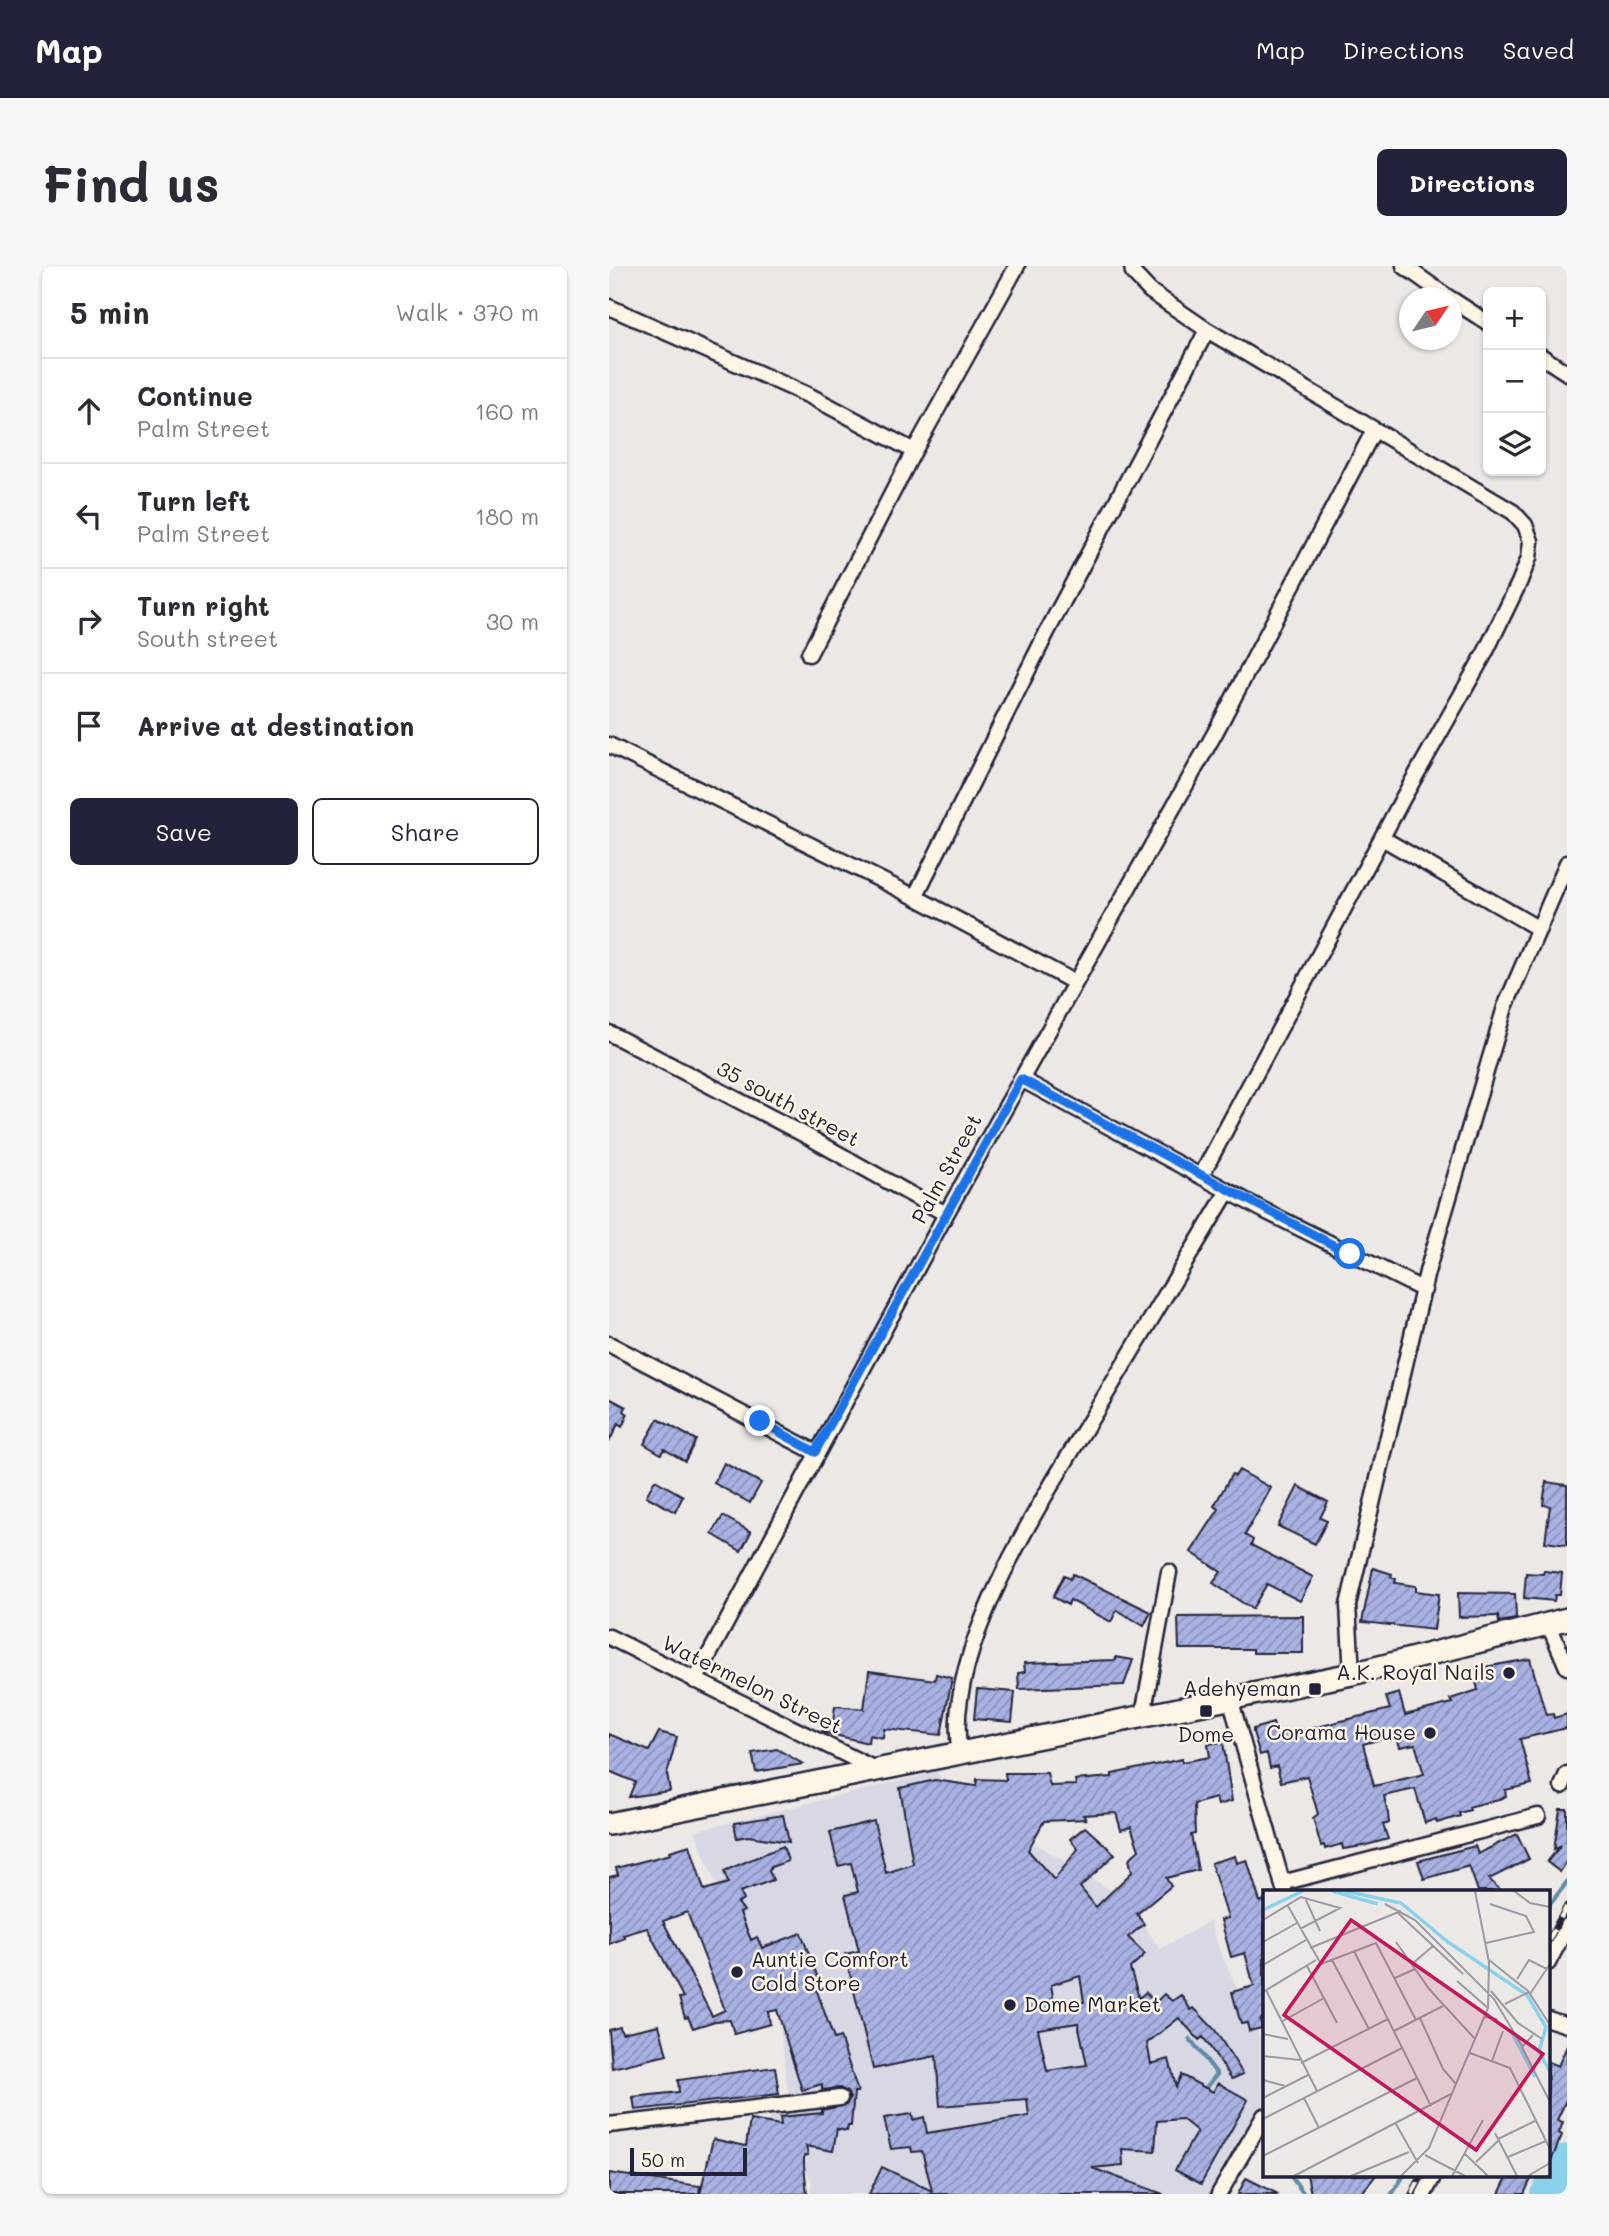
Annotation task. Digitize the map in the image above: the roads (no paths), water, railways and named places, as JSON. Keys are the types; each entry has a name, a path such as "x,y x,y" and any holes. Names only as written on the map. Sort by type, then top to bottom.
{"main road":[{"path":"609,1825 1352,1674 1558,1622"}],"street":[{"path":"809,654 914,450 1017,266"},
{"path":"1132,266 1133,272 1150,291 1207,330 1513,512 1525,525 1531,541 1529,558 1519,583 1485,653 1381,838 1201,1176"},
{"path":"1404,266 1434,287"},
{"path":"1462,306 1483,320"},
{"path":"609,307 810,396 914,450"},
{"path":"915,897 1054,618 1207,330"},
{"path":"1546,359 1567,373"},
{"name":"Palm Street","path":"695,1681 815,1452 1216,731 1374,430"},
{"path":"609,745 915,897 1074,982"},
{"path":"1381,838 1539,929"},
{"path":"1352,1674 1348,1605 1424,1290 1468,1126 1501,1020 1539,929 1563,884 1567,863"},
{"name":"35 south street","path":"609,1033 804,1135 946,1214"},
{"path":"1021,1079 1228,1191 1424,1290"},
{"path":"960,1753 957,1735 958,1711 968,1661 997,1588 1077,1444 1228,1191"},
{"path":"609,1344 815,1452"},
{"path":"1143,1715 1169,1572"},
{"path":"1558,1622 1567,1667"},
{"name":"Watermelon Street","path":"609,1637 878,1770"},
{"path":"1230,1698 1284,1887 1538,1816"},
{"path":"1549,1961 1567,1926"},
{"path":"1549,2019 1567,2025"},
{"path":"609,2125 840,2098"},
{"path":"1219,2194 1263,2118"},
{"path":"1424,2194 1433,2176"}],"waterway":[{"path":"1549,1906 1567,1882"},
{"path":"1190,2039 1217,2074 1203,2092"},
{"path":"1544,2194 1567,2158"},
{"path":"1291,2176 1304,2194"},
{"path":"1392,2194 1403,2176"}],"railway":[{"path":"1549,1939 1567,1906"},
{"path":"1412,2194 1421,2176"}],"place":[{"name":"A.K. Royal Nails","path":"1509,1673"},
{"name":"Adehyeman","path":"1315,1689"},
{"name":"Dome","path":"1206,1711"},
{"name":"Corama House","path":"1430,1733"},
{"name":"Auntie Comfort Cold Store","path":"737,1972"},
{"name":"Dome Market","path":"1010,2005"}]}
